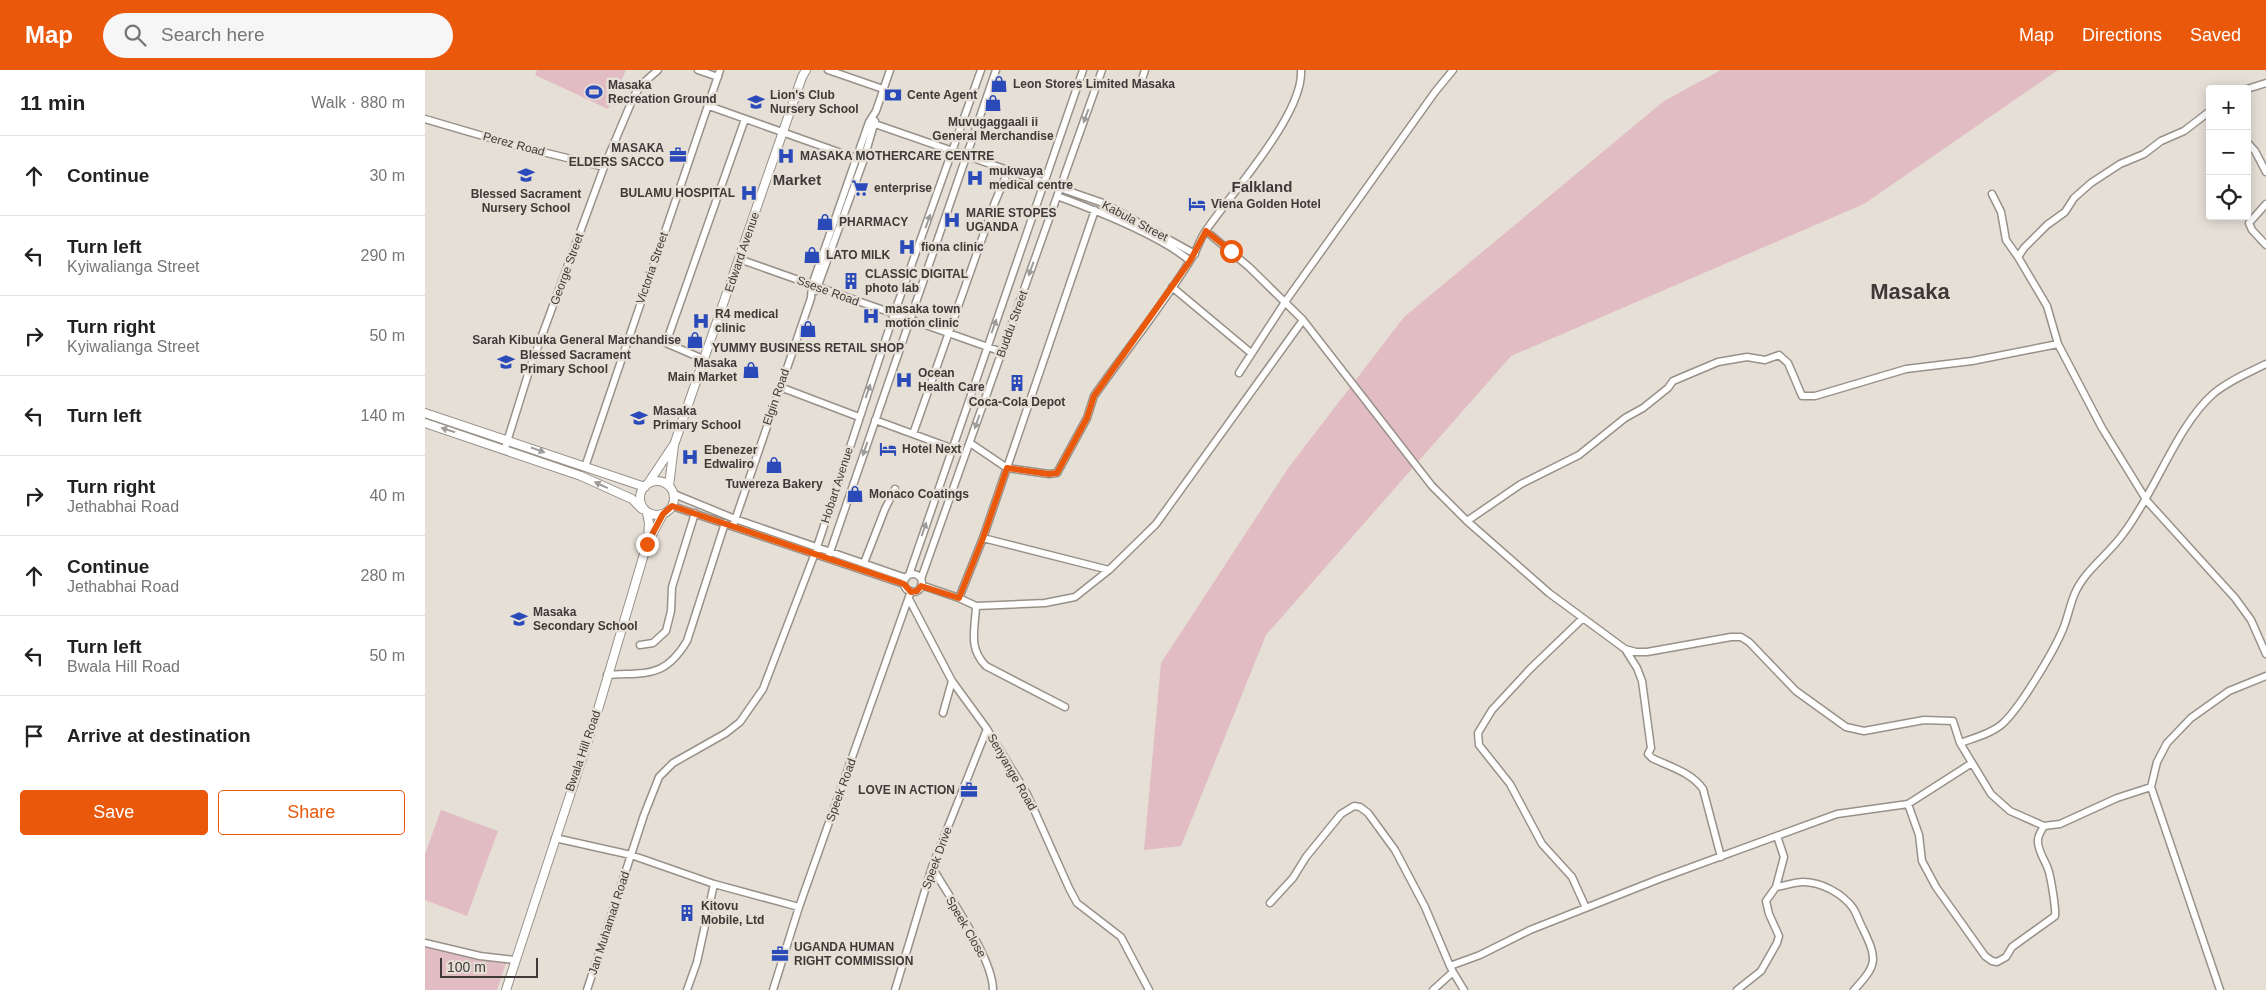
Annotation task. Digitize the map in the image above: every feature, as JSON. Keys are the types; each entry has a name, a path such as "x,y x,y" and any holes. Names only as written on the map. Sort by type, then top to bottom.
{"street":[{"name":"George Street","path":"505,449 531,368 604,167 635,96 642,84 658,70"},
{"path":"698,70 718,77"},
{"name":"Victoria Street","path":"585,467 720,70"},
{"path":"828,70 883,89"},
{"name":"Elgin Road","path":"815,286 890,70"},
{"name":"Hobart Avenue","path":"631,855 644,815 659,777 664,770 740,722 758,696 816,550 859,417 981,70"},
{"name":"Hobart Avenue","path":"829,554 965,155 996,70"},
{"path":"921,582 917,591 911,592 906,579 1083,70"},
{"name":"Buddu Street","path":"921,582 1102,70"},
{"path":"1141,82 1145,70"},
{"path":"969,444 1007,468 1049,474 1057,473 1087,418 1094,396 1195,254 1206,231 1287,117 1302,80 1301,70"},
{"path":"1239,373 1285,302 1435,92 1453,70"},
{"name":"Edward Avenue","path":"669,486 674,444 804,72"},
{"path":"2251,88 2266,83"},
{"path":"709,106 858,159"},
{"path":"2019,258 2024,248 2047,224 2065,212 2074,198 2091,183 2120,164 2144,154 2161,141 2183,131 2206,114"},
{"name":"Perez Road","path":"425,119 514,145 604,167"},
{"path":"703,359 666,343 745,119"},
{"name":"Elgin Road","path":"733,526 779,387 872,123"},
{"name":"Kabula Street","path":"872,123 1060,187 1112,207 1195,254"},
{"path":"2251,146 2266,172"},
{"path":"913,434 950,334 995,202 1009,170"},
{"path":"1992,194 2001,212 2005,240 2019,258 2047,306 2058,344 2102,428 2147,501 2235,598 2251,620 2266,654"},
{"path":"1057,196 1095,210 1147,235 1190,261"},
{"path":"2266,204 2249,223 2251,230 2266,245"},
{"path":"959,598 983,538 1095,210"},
{"path":"1206,231 1243,262 1303,320 1432,486 1467,521 1549,593 1625,649 1637,668 1641,681 1651,748 1648,754 1651,758 1689,774 1699,783 1703,789 1721,856"},
{"name":"Ssese Road","path":"739,259 1002,352"},
{"path":"1172,287 1251,353"},
{"path":"672,506 906,579 915,575 921,582 976,606 1045,603 1075,597 1109,570 1156,524 1303,320"},
{"path":"1467,521 1521,484 1579,455 1625,418 1643,408 1668,388 1673,381 1718,362 1747,357 1765,360 1779,355 1788,363 1802,396 1815,396 1906,369 1972,361 2058,344"},
{"path":"1960,743 1990,732 2002,724 2013,711 2036,678 2058,638 2080,583 2123,536 2147,501 2181,437 2212,395 2223,386 2266,364"},
{"path":"779,387 859,417"},
{"path":"425,413 585,467 647,485 660,481 669,486 674,494 816,550"},
{"path":"875,420 951,448"},
{"path":"425,423 581,476 632,499 645,511 655,516 663,514 672,506 674,494"},
{"path":"647,544 649,523 639,497 674,444"},
{"path":"864,563 895,489"},
{"path":"639,645 653,643 666,631 671,611 671,587 695,513"},
{"name":"Bwala Hill Road","path":"506,990 647,544 663,514"},
{"path":"607,675 646,674 665,668 679,655 687,641 725,523"},
{"path":"983,538 1109,570"},
{"path":"829,554 864,563 906,579"},
{"name":"Speek Road","path":"773,990 799,908 911,592"},
{"name":"Senyange Road","path":"909,599 952,681 987,729 1027,794 1077,903 1121,937 1149,990"},
{"path":"976,606 973,648 977,657 986,666 1065,707"},
{"path":"1583,618 1530,669 1492,710 1478,733 1479,745 1510,784 1542,844 1571,877 1586,908"},
{"path":"1625,649 1647,652 1731,636 1741,637 1756,648 1796,692 1846,727 1864,731 1924,720 1953,721 1960,743 1991,794 2009,810 2044,826 2060,824 2117,798 2151,787"},
{"path":"2220,990 2151,787 2157,762 2167,743 2191,718 2229,691 2266,676"},
{"path":"943,713 952,681"},
{"name":"Speek Drive","path":"895,990 932,867 987,729"},
{"path":"1433,990 1451,969 1586,908 1837,814 1908,804 1972,763"},
{"path":"1908,804 1919,835 1923,861 1936,886 1985,956 1997,962 2006,957 2011,947 2055,916 2056,909 2051,891 2049,872 2038,843 2038,837 2044,826"},
{"path":"1270,903 1293,878 1306,858 1341,814 1354,806 1360,806 1368,813 1395,850 1425,907 1451,969 1464,990"},
{"path":"1737,990 1761,971 1779,936 1769,914 1766,900 1776,887 1784,857 1777,836"},
{"path":"555,838 631,855 714,884 799,908"},
{"name":"Jan Muhamad Road","path":"587,990 631,855"},
{"name":"Speek Close","path":"932,867 979,946 991,974 993,990"},
{"path":"1776,887 1803,882 1813,884 1836,892 1854,910 1868,939 1874,964 1871,972 1855,990"},
{"path":"687,990 697,962 714,884"},
{"path":"425,943 480,956 515,960"}],"shaded area":[{"name":"Masaka Recreation Ground","path":"537,70 626,70 608,109 535,75"},
{"path":"1721,70 2058,70 1864,204 1511,356 1266,635 1181,846 1144,850 1161,663 1289,467 1404,317 1664,101"},
{"path":"441,810 498,831 467,916 425,900 425,854"},
{"path":"425,940 507,960 497,990 425,990"}],"place":[{"name":"Leon Stores Limited Masaka","path":"999,84"},
{"name":"Masaka Recreation Ground","path":"594,92"},
{"name":"Cente Agent","path":"893,95"},
{"name":"Lion's Club Nursery School","path":"756,102"},
{"name":"Muvugaggaali ii General Merchandise","path":"993,103"},
{"name":"MASAKA ELDERS SACCO","path":"678,155"},
{"name":"MASAKA MOTHERCARE CENTRE","path":"786,156"},
{"name":"Blessed Sacrament Nursery School","path":"526,175"},
{"name":"mukwaya medical centre","path":"975,178"},
{"name":"enterprise","path":"860,188"},
{"name":"BULAMU HOSPITAL","path":"749,193"},
{"name":"Viena Golden Hotel","path":"1197,204"},
{"name":"MARIE STOPES UGANDA","path":"952,220"},
{"name":"PHARMACY","path":"825,222"},
{"name":"fiona clinic","path":"907,247"},
{"name":"LATO MILK","path":"812,255"},
{"name":"CLASSIC DIGITAL photo lab","path":"851,281"},
{"name":"masaka town motion clinic","path":"871,316"},
{"name":"R4 medical clinic","path":"701,321"},
{"name":"YUMMY BUSINESS RETAIL SHOP","path":"808,329"},
{"name":"Sarah Kibuuka General Marchandise","path":"695,340"},
{"name":"Blessed Sacrament Primary School","path":"506,362"},
{"name":"Masaka Main Market","path":"751,370"},
{"name":"Ocean Health Care","path":"904,380"},
{"name":"Coca-Cola Depot","path":"1017,383"},
{"name":"Masaka Primary School","path":"639,418"},
{"name":"Hotel Next","path":"888,449"},
{"name":"Ebenezer Edwaliro","path":"690,457"},
{"name":"Tuwereza Bakery","path":"774,465"},
{"name":"Monaco Coatings","path":"855,494"},
{"name":"Masaka Secondary School","path":"519,619"},
{"name":"LOVE IN ACTION","path":"969,790"},
{"name":"Kitovu Mobile, Ltd","path":"687,913"},
{"name":"UGANDA HUMAN RIGHT COMMISSION","path":"780,954"}],"district":[{"name":"Market","path":"797,179"},
{"name":"Falkland","path":"1262,186"},
{"name":"Masaka","path":"1910,291"}],"route":[{"path":"647,544 663,514 669,511 672,506 904,584 911,592 917,591 921,586 959,598 983,538 1007,468 1049,474 1057,473 1087,418 1094,396 1195,254 1206,231 1231,251"}]}
